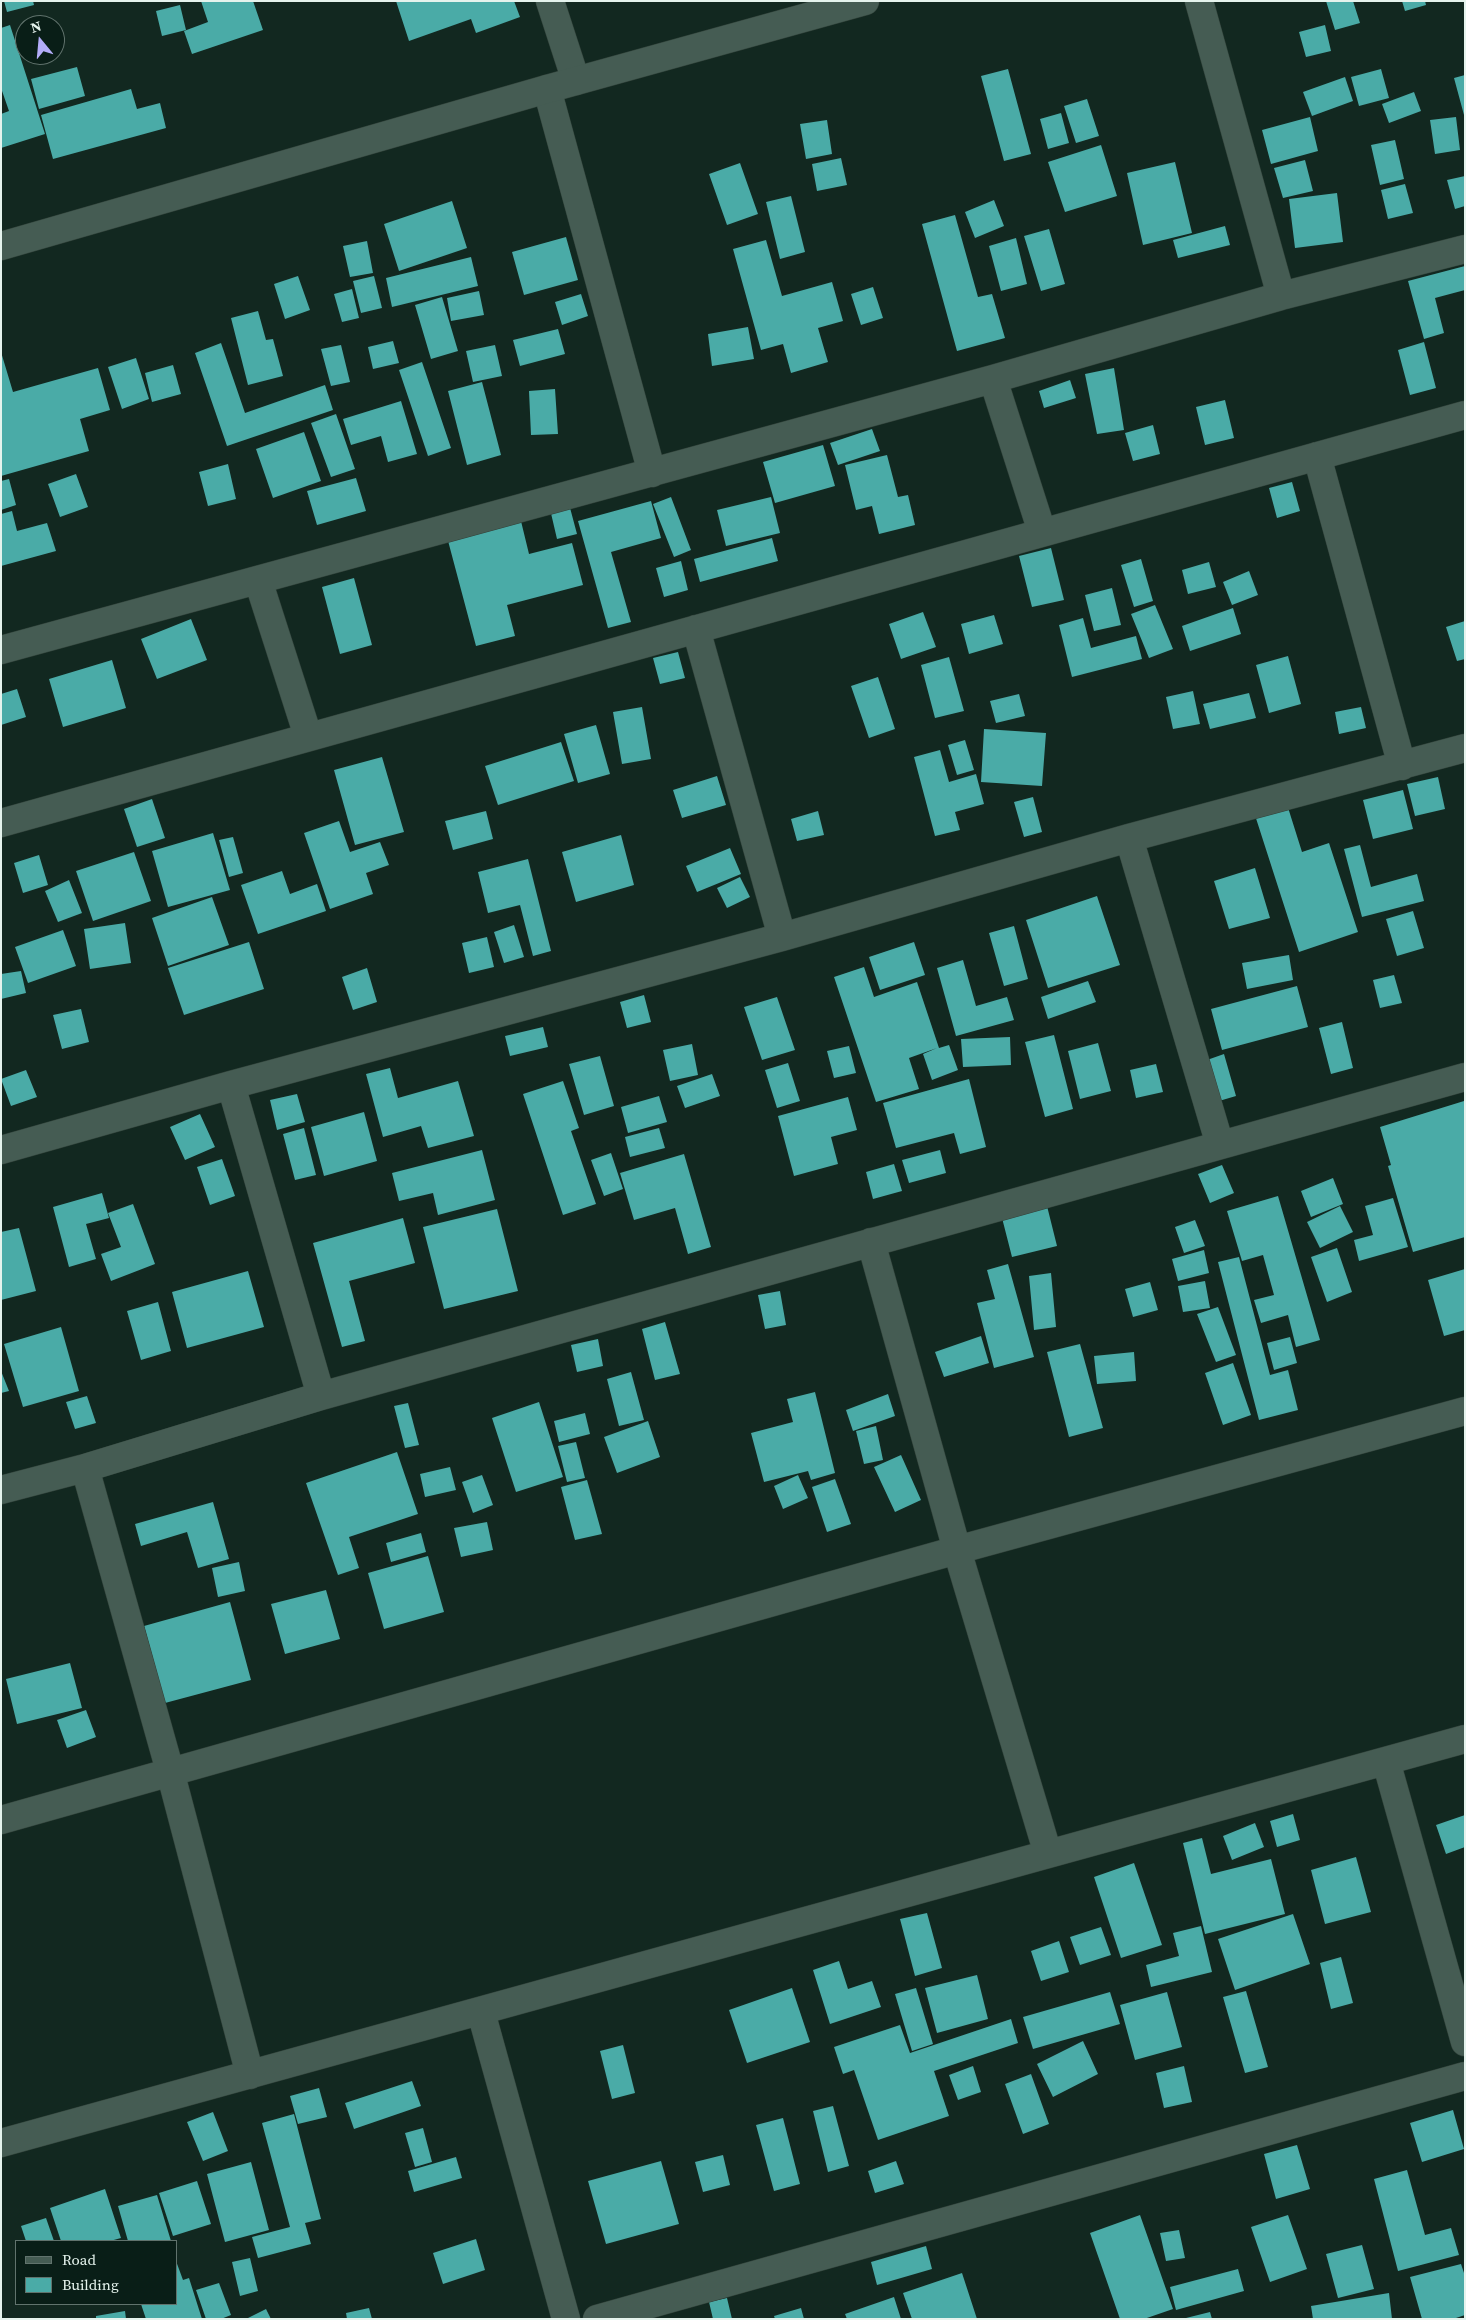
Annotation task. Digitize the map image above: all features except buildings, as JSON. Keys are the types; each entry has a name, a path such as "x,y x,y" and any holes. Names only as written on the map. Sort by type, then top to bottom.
{"street":[{"path":"550,1 576,81"},
{"path":"1,246 547,89 864,1"},
{"path":"1199,1 1281,296"},
{"path":"547,89 652,472"},
{"path":"1,650 993,379 1281,296 1465,249"},
{"path":"993,379 1042,532"},
{"path":"1,823 308,736 1465,416"},
{"path":"1317,456 1402,766"},
{"path":"258,580 308,736"},
{"path":"696,629 782,937"},
{"path":"1,1150 230,1085 782,937 1129,838 1465,748"},
{"path":"1129,838 1220,1145"},
{"path":"1,1490 85,1468 321,1396 1465,1077"},
{"path":"230,1085 321,1396"},
{"path":"870,1242 957,1550 1048,1854"},
{"path":"1,1820 957,1550 1465,1411"},
{"path":"85,1468 170,1771 250,2075"},
{"path":"1,2143 1465,1739"},
{"path":"1386,1761 1465,2042"},
{"path":"481,2012 566,2319"},
{"path":"597,2319 1465,2076"}]}
